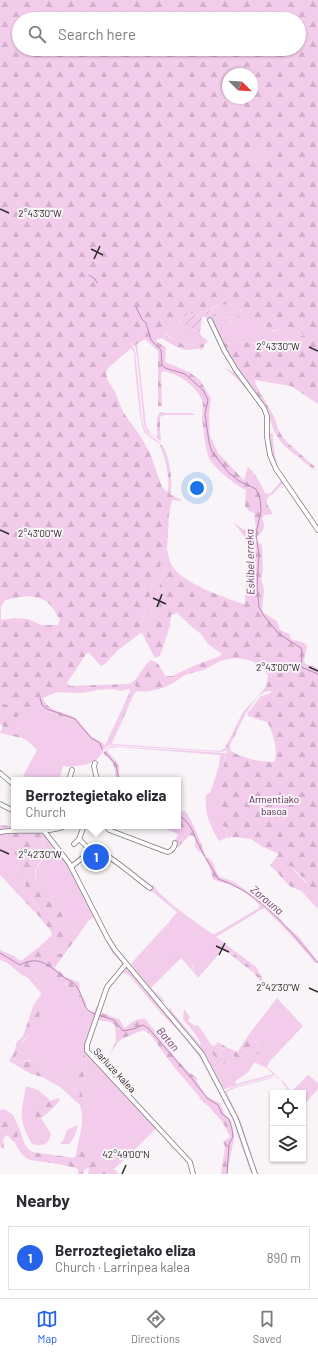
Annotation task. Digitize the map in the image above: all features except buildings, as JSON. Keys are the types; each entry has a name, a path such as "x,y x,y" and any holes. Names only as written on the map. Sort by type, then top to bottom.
{"street":[{"path":"210,320 226,354 244,383 264,408 267,416 267,437 270,455 276,469 318,530"},
{"path":"95,763 94,766 96,777"},
{"path":"70,777 72,770"},
{"path":"0,772 11,782"},
{"path":"0,804 11,809"},
{"path":"0,832 21,830 44,831 50,829"},
{"path":"74,844 79,839 83,829"},
{"path":"108,829 167,852 170,852 175,846 175,843"},
{"path":"44,831 65,852 71,867 108,939 126,964 202,1054 236,1119 255,1174"},
{"path":"79,839 89,849 92,848 104,853 150,888"},
{"path":"71,867 86,856 89,849"},
{"name":"Sarluze kalea","path":"126,964 107,986 87,1045 87,1051 190,1162 193,1174"}],"green space":[{"name":"Armentiako basoa","path":"0,0 318,0 318,404 291,386 255,380 256,385 275,418 282,436 315,467 314,470 281,442 275,433 265,407 240,374 221,343 234,344 245,342 260,345 269,340 273,344 281,339 292,340 296,337 303,336 304,334 288,327 286,329 274,330 271,332 270,336 267,334 265,323 272,321 275,318 275,315 263,319 261,323 255,321 255,316 252,312 248,313 237,321 219,323 218,321 222,319 228,317 234,318 242,314 242,311 233,305 224,304 205,312 214,319 212,322 203,316 202,318 192,313 185,313 175,331 166,331 165,335 184,345 201,343 204,345 204,348 201,350 198,348 192,350 183,349 161,338 156,340 166,347 165,362 189,372 200,380 211,398 209,415 210,436 218,453 244,480 248,467 256,476 265,493 269,496 267,504 273,514 264,515 262,519 264,525 263,530 255,538 255,540 262,545 263,571 261,578 264,590 262,612 277,621 280,630 289,634 292,640 300,641 306,645 307,648 304,659 305,664 318,668 318,899 305,880 289,865 287,872 289,879 298,879 294,888 291,887 270,865 279,854 261,846 251,839 236,837 226,838 227,830 220,822 218,790 227,750 225,748 243,712 246,713 230,745 231,751 246,758 274,762 276,754 275,742 267,722 248,716 247,714 261,696 271,693 266,686 268,676 264,670 255,662 236,658 223,660 206,669 183,676 175,682 157,690 137,691 135,685 131,683 151,660 159,665 166,676 172,676 222,654 208,644 201,634 177,613 171,615 170,626 160,656 155,658 145,639 148,634 148,626 167,557 169,557 172,565 178,573 187,580 210,591 245,604 245,589 255,563 253,549 233,522 244,530 253,530 256,528 254,513 249,511 245,506 246,490 226,477 210,460 207,452 202,418 203,402 191,385 186,381 170,372 164,371 161,373 162,406 158,406 158,351 145,339 134,346 131,342 131,348 108,368 106,373 108,381 115,392 123,412 141,437 150,453 162,487 167,492 169,482 160,445 162,445 165,450 171,478 170,494 181,501 172,500 169,515 167,549 153,584 139,634 101,666 89,653 87,653 67,683 70,686 126,684 124,690 121,691 112,689 74,693 57,692 43,698 52,708 75,717 72,720 46,711 37,704 27,708 19,703 0,696","holes":["261,146 265,152 265,161 259,169 257,169 255,156 258,148","27,596 40,598 51,605 60,620 58,625 41,625 28,619 15,618 1,620 1,607 5,600"]},
{"path":"261,146 265,152 265,161 259,169 257,169 255,159 258,148"},
{"path":"225,303 238,307 242,314 234,318 228,317 222,319 218,321 219,323 237,321 248,313 252,312 256,316 254,319 263,319 276,315 272,321 265,323 267,334 288,327 304,334 303,336 296,337 292,340 287,339 272,344 266,341 260,345 245,342 234,344 221,343 212,322 214,319 213,317 217,319 219,315 208,310"},
{"path":"208,310 219,315 217,319 206,314 205,312"},
{"path":"185,313 192,313 202,318 200,333 180,323"},
{"path":"180,323 200,333 201,336 208,341 204,345 199,343 185,345 165,334 167,331 175,331"},
{"path":"131,342 135,351 142,420 147,433 162,445 146,434 143,428 138,394 134,352 130,347"},
{"path":"137,344 146,426 151,434 157,438 148,433 144,425 135,345"},
{"path":"223,367 233,372 235,370 261,404 267,421 266,445 272,467 268,458 265,441 266,420 264,414 248,391"},
{"path":"159,413 165,413 165,415 160,417 160,441 157,438 157,419"},
{"path":"165,413 191,413 196,415 165,415"},
{"path":"271,433 273,434 277,466 285,480 273,464 268,435"},
{"path":"275,472 288,487 318,533 284,485 282,484 273,494 269,496 268,494 272,492 281,481"},
{"path":"167,549 169,557 167,558 148,626 148,634 145,639 142,633 139,634 153,584"},
{"path":"131,683 135,685 137,691 134,694 134,691 130,691 129,689 124,690 126,684"},
{"path":"266,686 271,691 267,691 259,695"},
{"path":"130,691 134,691 134,694 122,721 117,720"},
{"path":"259,695 253,702 246,713 243,712"},
{"path":"0,696 19,703 27,708 30,708 37,703 46,711 72,720 75,717 91,736 105,745 117,720 122,721 112,743 113,744 220,751 225,748 227,750 222,752 110,745 95,761 84,765 63,766 60,777 26,777 23,776 37,750 23,738 6,732 15,708 0,702"},
{"path":"0,702 15,708 21,713 6,732 19,735 21,738 0,733 3,726 0,724"},
{"path":"111,746 226,753 223,766 223,826 227,830 226,838 219,841 210,825 206,808 206,795 210,793 218,769 220,755 118,747 108,749 108,752 105,751"},
{"path":"105,751 111,755 118,764 119,777 115,777 115,771 111,762 103,753"},
{"path":"185,811 188,814 204,851 204,856 195,847 195,837 190,835 173,852 179,843 175,841 178,834 166,829 181,829 181,812"},
{"path":"0,825 11,826 11,829 35,829 0,831"},
{"path":"41,832 44,833 64,858 124,963 123,967 112,979 97,1013 94,1012 104,990 122,963 113,954 93,917 89,920 80,933 71,930 63,920 61,906 55,896 42,900 35,873 40,863 46,858"},
{"path":"41,832 44,848 49,849 50,853 39,863 35,870 35,878 41,891 42,900 55,896 60,898 62,916 65,924 71,930 80,933 55,967 56,970 61,972 65,977 79,982 80,995 85,999 87,1010 97,1013 95,1020 91,1019 75,1003 73,1003 70,997 70,988 66,983 61,982 48,967 43,969 31,965 27,973 37,979 44,991 41,993 27,977 22,975 6,962 0,960 0,950 21,961 39,947 60,954 63,949 51,936 51,931 36,913 40,909 34,902 24,882 17,874 19,856 13,853 14,843 8,842 0,836 1,833"},
{"path":"0,836 8,842 14,843 19,856 17,874 24,882 34,902 40,909 36,913 8,879 4,879 0,875"},
{"path":"208,857 212,861 219,876 234,882 262,903 259,905 240,889 213,879 210,868 205,859"},
{"path":"289,865 314,891 318,899 318,909 301,891 294,888 297,884 295,879 289,879 288,877 287,872"},
{"path":"4,879 8,879 28,900 29,906"},
{"path":"153,884 162,896 170,903 212,934 215,934 259,908 259,905 262,903 266,906 264,908 265,909 262,909 216,937 256,967 262,977 245,962 222,946 223,948 220,949 218,955 198,978 195,974 193,964 180,956 164,970 163,976 151,988 166,1002 161,1001 131,964 136,958 147,965 143,957 149,948 153,948 177,912 149,889"},
{"path":"266,906 275,912 285,925 300,938 318,962 315,963 264,908"},
{"path":"169,922 170,923 153,948 149,948 143,957 150,963 147,965 136,958"},
{"path":"51,936 64,949 60,954 39,947"},
{"path":"221,945 245,962 262,977 262,981 261,982 254,973 227,952"},
{"path":"173,956 180,956 191,961 195,974 181,958 163,976 164,970"},
{"path":"30,965 43,969 48,967 50,968 70,988 75,1003 95,1020 85,1050 157,1128 114,1169 90,1153 85,1152 82,1149 82,1145 78,1143 82,1122 81,1109 85,1108 82,1094 86,1057 84,1054 77,1073 77,1089 74,1092 65,1084 51,1078 43,1067 46,1060 29,1060 17,1063 14,1060 21,1044 26,1039 38,1005 34,1004 44,991 37,979 27,973"},
{"path":"125,967 127,967 193,1045 205,1063 231,1111 253,1174 250,1171 232,1118 200,1058 183,1036 127,973 122,973 114,981 106,996 101,1012 99,1012 107,989"},
{"path":"277,998 303,1026 270,1061 267,1067 285,1083 290,1090 288,1090 281,1080 275,1075 225,1089 223,1088 207,1058 191,1036 168,1010 171,1007 171,1010 200,1045 201,1043 183,1019 184,1009 190,1017 188,1021 195,1026 198,1025 210,1043 209,1045 215,1057 220,1060 224,1058 219,1053 215,1045 216,1044 230,1054 238,1056 247,1056 238,1052 240,1048 248,1053 258,1046 250,1033","holes":["254,1062 267,1068 273,1074 236,1084 235,1083 249,1071"]},
{"path":"34,1004 38,1005 41,1011 37,1022 21,1044 14,1060 17,1063 43,1058 46,1060 43,1067 51,1078 65,1084 74,1092 77,1089 77,1073 84,1054 86,1057 82,1094 85,1108 81,1109 80,1105 60,1087 42,1077 31,1074 9,1061 17,1042 23,1036"},
{"path":"99,1012 119,1019 125,1028 136,1020 145,1019 182,1066 197,1078 197,1082 207,1097 220,1103 224,1113 231,1121 234,1138 227,1174 221,1174 225,1147 223,1142 230,1137 218,1116 200,1099 150,1034 143,1030 122,1039 117,1043 108,1057 116,1042 115,1025 110,1022 97,1020"},
{"path":"250,1033 258,1047 259,1051 256,1054 240,1048"},
{"path":"218,1042 247,1056 247,1059 245,1060 228,1054 216,1044"},
{"path":"210,1043 213,1046 215,1045 219,1053 224,1058 225,1063 223,1064 215,1057 209,1048"},
{"path":"308,1075 318,1083 318,1089 306,1103 306,1090 293,1090"},
{"path":"272,1077 275,1078 238,1087 228,1091 227,1093 241,1122 257,1174 238,1119 225,1091 231,1088"},
{"path":"26,1086 38,1090 50,1100 47,1102 38,1120 41,1118 51,1134 47,1143 42,1145 32,1144 24,1128 22,1109"},
{"path":"59,1098 60,1100 44,1116 37,1120 35,1116 36,1108 43,1101 47,1102"},
{"path":"4,1109 13,1115 20,1130 15,1143 7,1135 3,1139 4,1149 1,1148 0,1145 0,1110"},
{"path":"77,1125 75,1135 69,1144 60,1144 64,1139 67,1130"},
{"path":"20,1130 26,1146 33,1152 30,1160 19,1151 15,1143"},
{"path":"78,1143 82,1145 82,1149 85,1152 101,1157 102,1162 114,1169 119,1174 88,1174 89,1169 87,1168 83,1174 78,1174 78,1170 76,1168 30,1160 33,1152 74,1158"}],"waterway":[{"path":"89,275 95,279 97,283"},
{"name":"Eskibel erreka","path":"136,307 142,319 146,323 151,340 161,350 162,365 165,368 185,374 203,390 208,400 205,414 212,452 229,473 239,481 256,489 260,499 261,511 256,534 259,554 257,587 259,607 264,616 279,634 301,648 301,667 318,674"},
{"name":"Zarauna","path":"40,698 42,705 47,709 75,719 91,738 100,743 102,749"},
{"name":"Zarauna","path":"105,752 116,765 118,777"},
{"name":"Zarauna","path":"181,817 187,822 193,831 199,846 218,879 233,885 261,903 274,914 318,963"},
{"name":"Batan","path":"0,953 20,965 27,962 39,961 49,966 76,986 85,1007 95,1014"},
{"name":"Batan","path":"98,1015 114,1020 123,1031 143,1025 149,1029 207,1098 218,1105 222,1114 229,1119 232,1129 233,1137 229,1144 227,1174"}],"place":[{"name":"Berroztegietako eliza","path":"96,857"}]}
